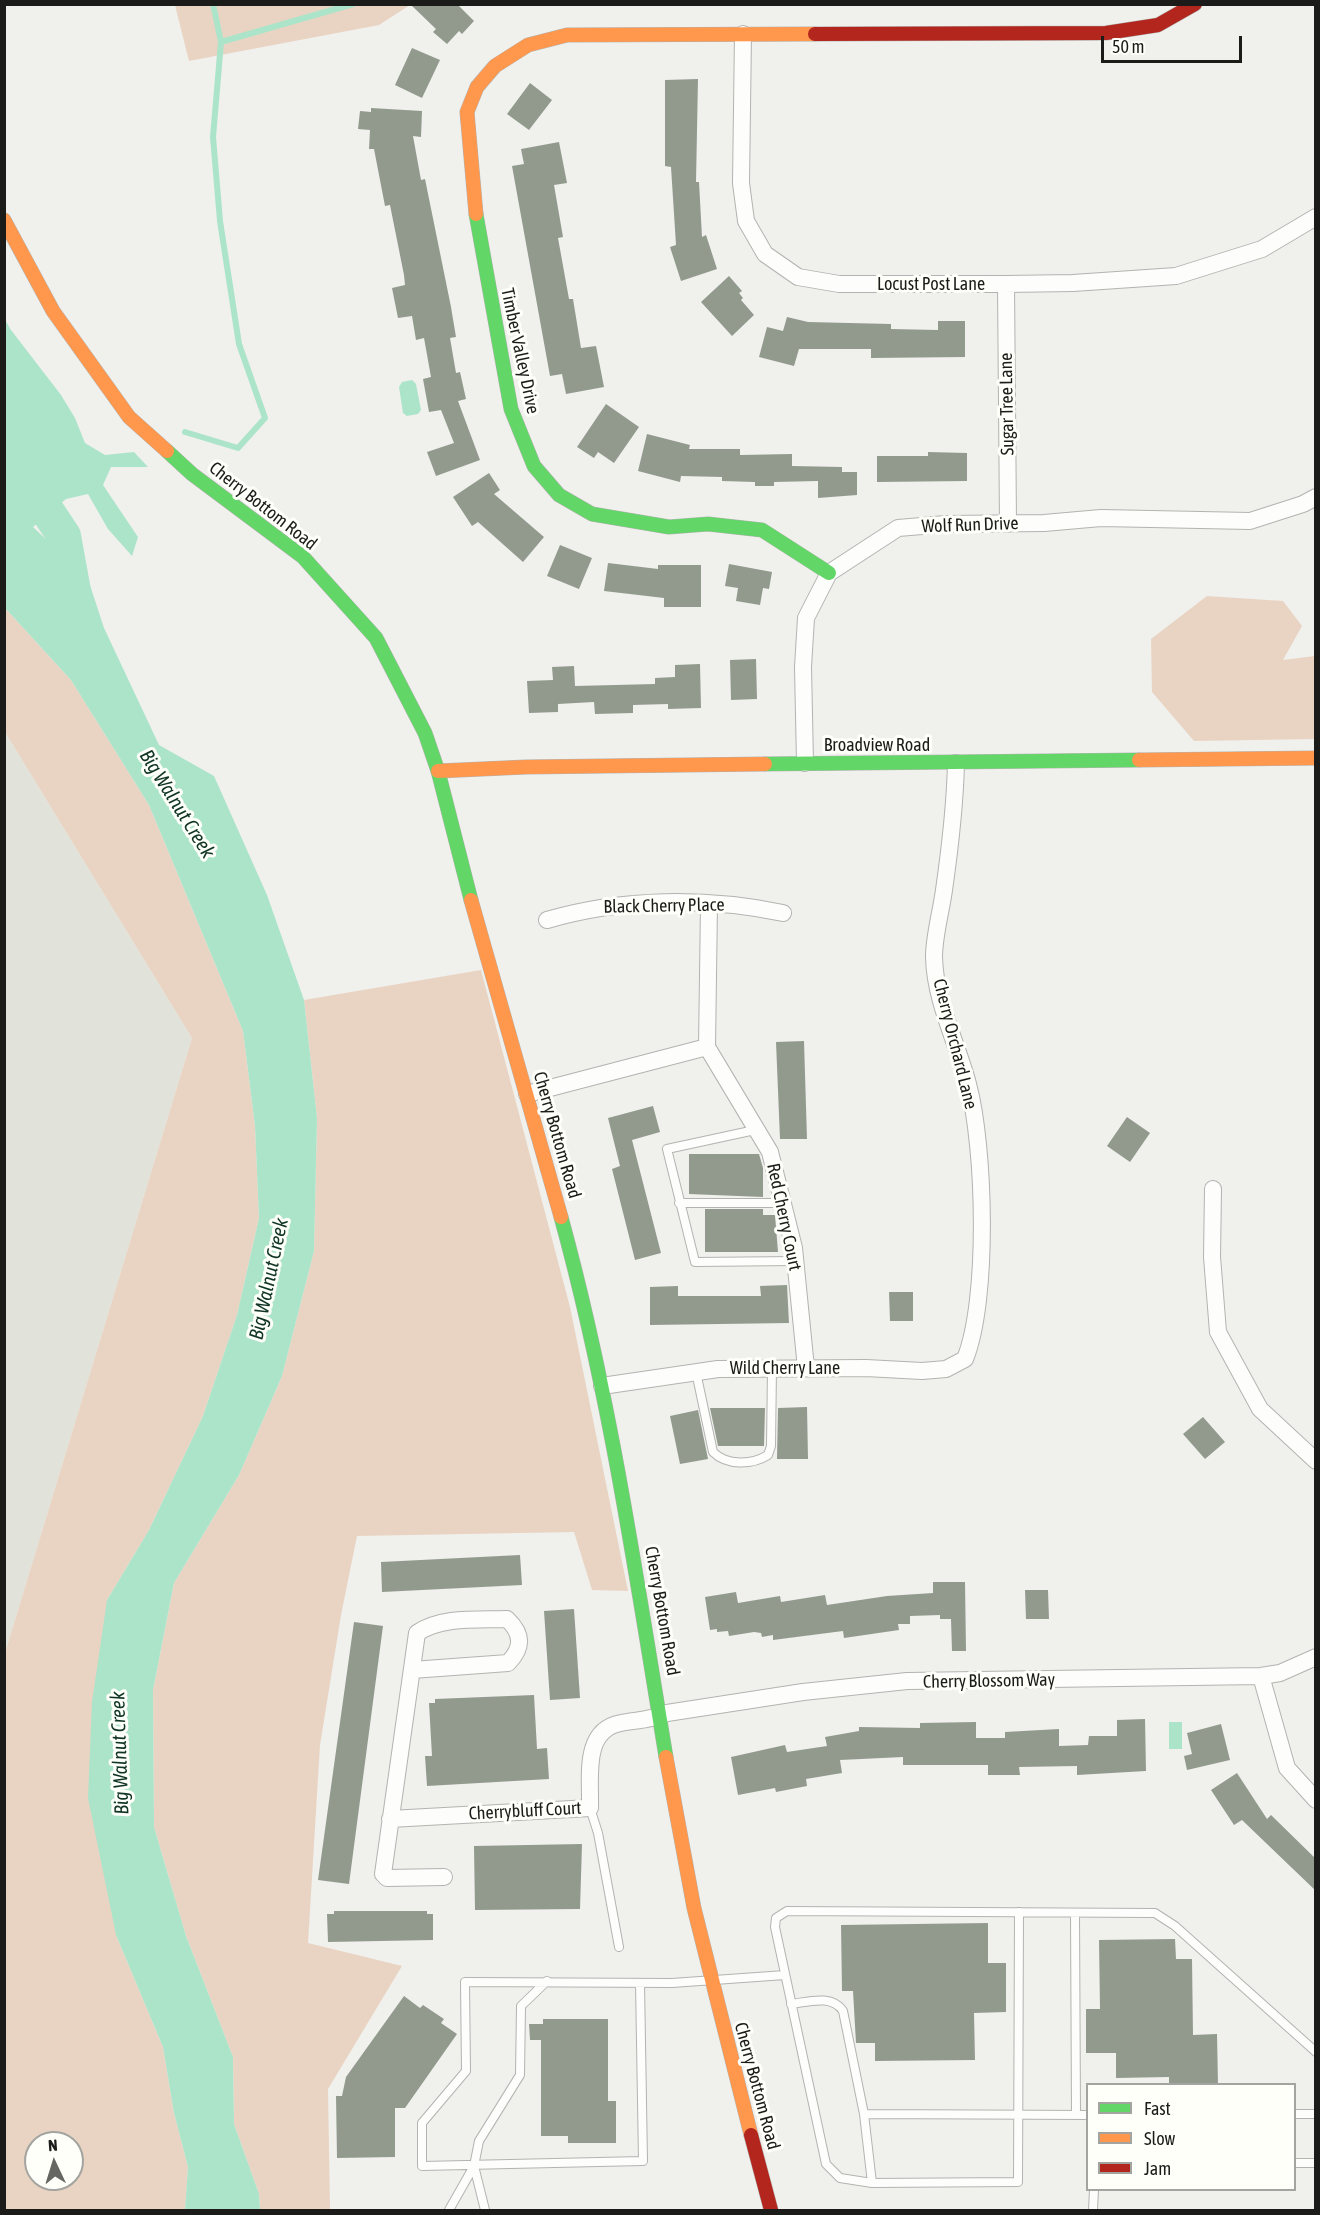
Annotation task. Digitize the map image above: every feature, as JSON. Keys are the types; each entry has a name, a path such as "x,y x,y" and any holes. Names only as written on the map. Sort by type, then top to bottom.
{"street":[{"name":"Timber Valley Drive","path":"829,573 762,530 708,524 669,527 592,513 559,495 534,466 511,409 472,194 466,112 477,87 495,66 528,45 567,35 1106,33 1158,25 1195,4"},
{"name":"Locust Post Lane","path":"743,34 741,183 746,221 765,254 798,277 839,284 1006,284 1073,283 1176,276 1262,249 1316,217"},
{"name":"Cherry Bottom Road","path":"4,220 53,311 129,417 192,474 303,558 376,638 425,733 438,771 553,1185 602,1386 643,1603 674,1807 712,1981 771,2211"},
{"name":"Sugar Tree Lane","path":"1006,284 1008,524"},
{"name":"Wolf Run Drive","path":"805,763 803,667 806,618 829,573 898,528 1101,518 1250,521 1303,504 1316,497"},
{"name":"Broadview Road","path":"438,771 526,766 1316,758"},
{"name":"Cherry Orchard Lane","path":"956,763 955,795 934,956 940,998 968,1086 979,1154 979,1280 974,1337 965,1359"},
{"name":"Black Cherry Place","path":"547,920 612,904 742,904 783,912"},
{"path":"526,1094 707,1047 709,904"},
{"name":"Red Cherry Court","path":"707,1047 770,1152 784,1203 795,1261 806,1368"},
{"path":"1213,1189 1212,1257 1218,1332 1260,1409 1316,1461"},
{"name":"Wild Cherry Lane","path":"602,1386 718,1369 806,1368 922,1371 946,1369 965,1359"},
{"path":"412,1670 508,1663 518,1653 521,1640 516,1628 507,1619 440,1622 428,1625 417,1633 383,1874 387,1878 444,1876"},
{"name":"Cherry Blossom Way","path":"661,1716 803,1692 907,1682 1261,1677 1280,1673 1316,1657"},
{"path":"1261,1677 1287,1768 1316,1800"},
{"name":"Cherrybluff Court","path":"390,1820 590,1808 592,1745 603,1731 618,1724 661,1716"}],"lane":[{"path":"755,1130 667,1149 694,1262 795,1261"},
{"path":"679,1203 784,1203"},
{"path":"696,1372 713,1452 720,1459 728,1462 753,1461 768,1455 771,1446 772,1368"},
{"path":"590,1808 598,1833 619,1947"},
{"path":"1018,1912 1018,2182 872,2183 840,2178 826,2164 775,1927 776,1917 787,1911 1018,1912 1075,1913 1155,1913 1175,1926 1316,2052"},
{"path":"1075,1913 1076,2115"},
{"path":"640,1983 643,2161 422,2166 422,2123 466,2071 465,1982 640,1983 785,1976"},
{"path":"449,2211 474,2166 479,2141 520,2075 521,2007 547,1982"},
{"path":"791,2004 828,2000 839,2005 843,2011 864,2114 872,2183"},
{"path":"864,2114 1086,2115"},
{"path":"1296,2114 1316,2114"},
{"path":"1296,2163 1316,2163"},
{"path":"474,2166 485,2211"},
{"path":"1093,2211 1094,2191"}],"shaded area":[{"path":"175,4 410,5 379,25 189,61"},
{"path":"1207,596 1283,601 1302,626 1283,660 1315,656 1315,739 1194,741 1152,692 1151,639"},
{"path":"5,608 71,680 149,805 243,1031 255,1126 259,1218 237,1315 203,1416 149,1530 107,1600 116,1935 163,2047 174,2113 188,2167 185,2210 5,2210 5,1653 192,1038 5,732"},
{"path":"5,732 192,1038 5,1653"},
{"path":"481,970 570,1307 628,1591 592,1590 574,1532 357,1536 341,1615 320,1745 308,1943 402,1966 328,2089 330,2210 260,2210 259,2194 234,2124 233,2057 186,1936 154,1827 153,1690 174,1583 239,1475 282,1376 314,1251 317,1118 304,1000"}],"water":[{"path":"4,318 61,395 75,418 85,443 105,455 134,452 148,467 111,467 103,485 138,537 132,556 108,529 88,494 66,499 33,527 88,579 104,628 159,745 214,776 267,895 304,1000 317,1118 314,1251 282,1376 239,1475 174,1583 153,1690 154,1827 186,1936 233,2057 234,2124 259,2194 260,2210 185,2210 188,2167 174,2113 163,2047 116,1935 88,1798 92,1702 107,1600 149,1530 203,1416 237,1315 259,1218 255,1126 243,1031 149,805 71,680 5,608"},
{"path":"412,380 416,384 421,410 418,414 407,416 403,413 399,387 402,382"},
{"path":"1169,1722 1182,1722 1182,1749 1169,1749"}],"building":[{"path":"410,4 457,4 474,21 462,34 459,31 447,44 433,32 436,29"},
{"path":"412,48 440,60 422,98 395,85"},
{"path":"698,79 696,182 699,182 702,237 706,235 717,269 681,281 670,247 676,245 671,167 665,166 665,80"},
{"path":"530,83 552,100 529,130 507,114"},
{"path":"371,108 422,111 421,137 413,136 421,180 425,179 451,307 456,337 450,338 456,373 460,372 466,399 458,401 480,460 436,476 427,452 454,443 441,410 429,412 423,379 431,377 424,338 416,340 412,316 398,318 392,288 405,285 390,205 385,206 374,149 369,149 370,130 358,129 360,111 371,112"},
{"path":"559,142 567,183 554,185 563,237 558,238 569,299 573,299 581,348 596,346 604,387 566,394 562,374 550,376 512,166 524,164 521,149"},
{"path":"729,276 742,291 739,293 743,298 741,300 754,315 732,336 701,302"},
{"path":"787,317 808,322 891,324 891,329 938,330 938,321 965,321 965,357 871,358 871,349 799,349 794,366 759,357 767,327 783,331"},
{"path":"606,404 639,427 614,463 598,452 594,458 577,447"},
{"path":"647,434 690,445 689,449 740,449 740,455 792,454 792,466 842,467 842,472 857,472 857,495 818,498 818,481 774,482 774,486 755,486 755,482 722,481 722,477 681,476 680,482 638,471"},
{"path":"928,452 967,453 967,481 877,482 877,456 928,456"},
{"path":"489,473 500,490 494,494 544,537 523,562 478,522 472,526 453,497"},
{"path":"560,545 592,558 579,589 547,576"},
{"path":"608,563 658,569 658,565 701,565 701,607 664,607 664,598 604,591"},
{"path":"729,564 772,572 769,589 763,588 760,605 736,601 738,588 725,586"},
{"path":"756,659 757,699 731,700 730,660"},
{"path":"700,664 701,708 668,709 668,704 633,705 633,713 595,714 594,702 558,704 558,712 529,713 527,681 553,680 552,667 574,666 575,686 655,684 655,678 675,677 675,665"},
{"path":"804,1041 807,1139 780,1139 776,1042"},
{"path":"653,1106 660,1132 632,1140 661,1253 635,1260 612,1169 620,1166 608,1118"},
{"path":"1127,1117 1150,1133 1130,1162 1107,1146"},
{"path":"689,1154 759,1154 763,1168 763,1197 689,1194"},
{"path":"705,1209 763,1209 763,1215 775,1215 778,1252 705,1252"},
{"path":"787,1285 789,1323 650,1325 650,1287 678,1286 678,1296 761,1296 760,1286"},
{"path":"889,1292 913,1292 913,1321 890,1321"},
{"path":"807,1407 808,1459 777,1459 778,1408"},
{"path":"710,1408 765,1408 764,1446 718,1446"},
{"path":"698,1410 708,1459 680,1464 670,1416"},
{"path":"1203,1417 1225,1442 1205,1459 1183,1434"},
{"path":"520,1555 522,1585 382,1592 381,1562"},
{"path":"933,1582 965,1582 966,1651 952,1651 951,1619 940,1619 940,1615 910,1616 910,1624 898,1624 899,1630 844,1638 843,1631 773,1640 773,1635 762,1637 761,1633 754,1632 729,1636 728,1631 710,1630 705,1597 736,1592 738,1603 780,1596 781,1602 825,1595 827,1605 887,1596 933,1593"},
{"path":"1025,1590 1048,1590 1049,1619 1026,1619"},
{"path":"574,1609 580,1698 550,1700 544,1611"},
{"path":"354,1622 383,1626 349,1884 318,1880"},
{"path":"534,1695 537,1749 547,1748 549,1779 427,1786 425,1756 432,1756 429,1703 435,1703 435,1699"},
{"path":"1145,1719 1146,1771 1077,1775 1077,1766 1019,1767 1020,1775 988,1775 988,1765 903,1765 903,1757 840,1760 842,1773 806,1779 807,1786 776,1792 775,1788 738,1795 731,1757 785,1745 787,1752 827,1746 825,1737 859,1731 859,1727 920,1728 920,1723 976,1722 976,1738 1005,1738 1005,1732 1059,1729 1059,1746 1088,1745 1089,1736 1117,1736 1117,1720"},
{"path":"1221,1724 1230,1760 1187,1770 1184,1756 1192,1754 1187,1733"},
{"path":"1237,1773 1267,1819 1271,1815 1316,1859 1316,1891 1242,1820 1234,1825 1211,1790"},
{"path":"582,1844 580,1909 475,1910 474,1846"},
{"path":"334,1911 427,1911 427,1914 433,1914 433,1940 328,1942 327,1914 334,1914"},
{"path":"988,1923 988,1963 1006,1963 1006,2012 974,2013 975,2060 875,2061 875,2043 856,2043 853,1991 842,1991 841,1925"},
{"path":"1175,1939 1176,1959 1192,1959 1193,2035 1217,2034 1218,2083 1169,2083 1169,2077 1116,2078 1116,2053 1086,2053 1086,2009 1100,2009 1099,1940"},
{"path":"404,1996 420,2008 423,2005 444,2019 441,2023 457,2034 405,2108 395,2108 395,2157 337,2158 336,2096 342,2096 346,2077"},
{"path":"543,2019 608,2019 608,2101 616,2101 616,2143 568,2143 568,2136 541,2136 541,2040 530,2040 529,2024 543,2024"}],"waterway":[{"path":"185,432 238,448 265,418 239,344 220,221 213,137 221,42 213,4"},
{"path":"221,42 353,4"},
{"name":"Big Walnut Creek","path":"4,455 32,488 64,536 77,608"}],"traffic: fast":[{"path":"476,214 511,409 534,466 559,495 592,514 669,527 708,524 762,530 829,573"},
{"path":"167,451 192,474 303,557 376,638 425,733 438,771 471,900"},
{"path":"765,764 1139,760"},
{"path":"561,1217 608,1418 666,1757"}],"traffic: slow":[{"path":"476,214 467,112 477,87 495,66 528,45 567,35 815,34"},
{"path":"4,220 53,311 129,417 167,451"},
{"path":"1139,760 1316,758"},
{"path":"438,771 526,767 765,764"},
{"path":"471,900 561,1217"},
{"path":"666,1757 694,1908 751,2135"}],"traffic: jam":[{"path":"815,34 1106,33 1158,25 1195,4"},
{"path":"751,2135 771,2210"}]}
